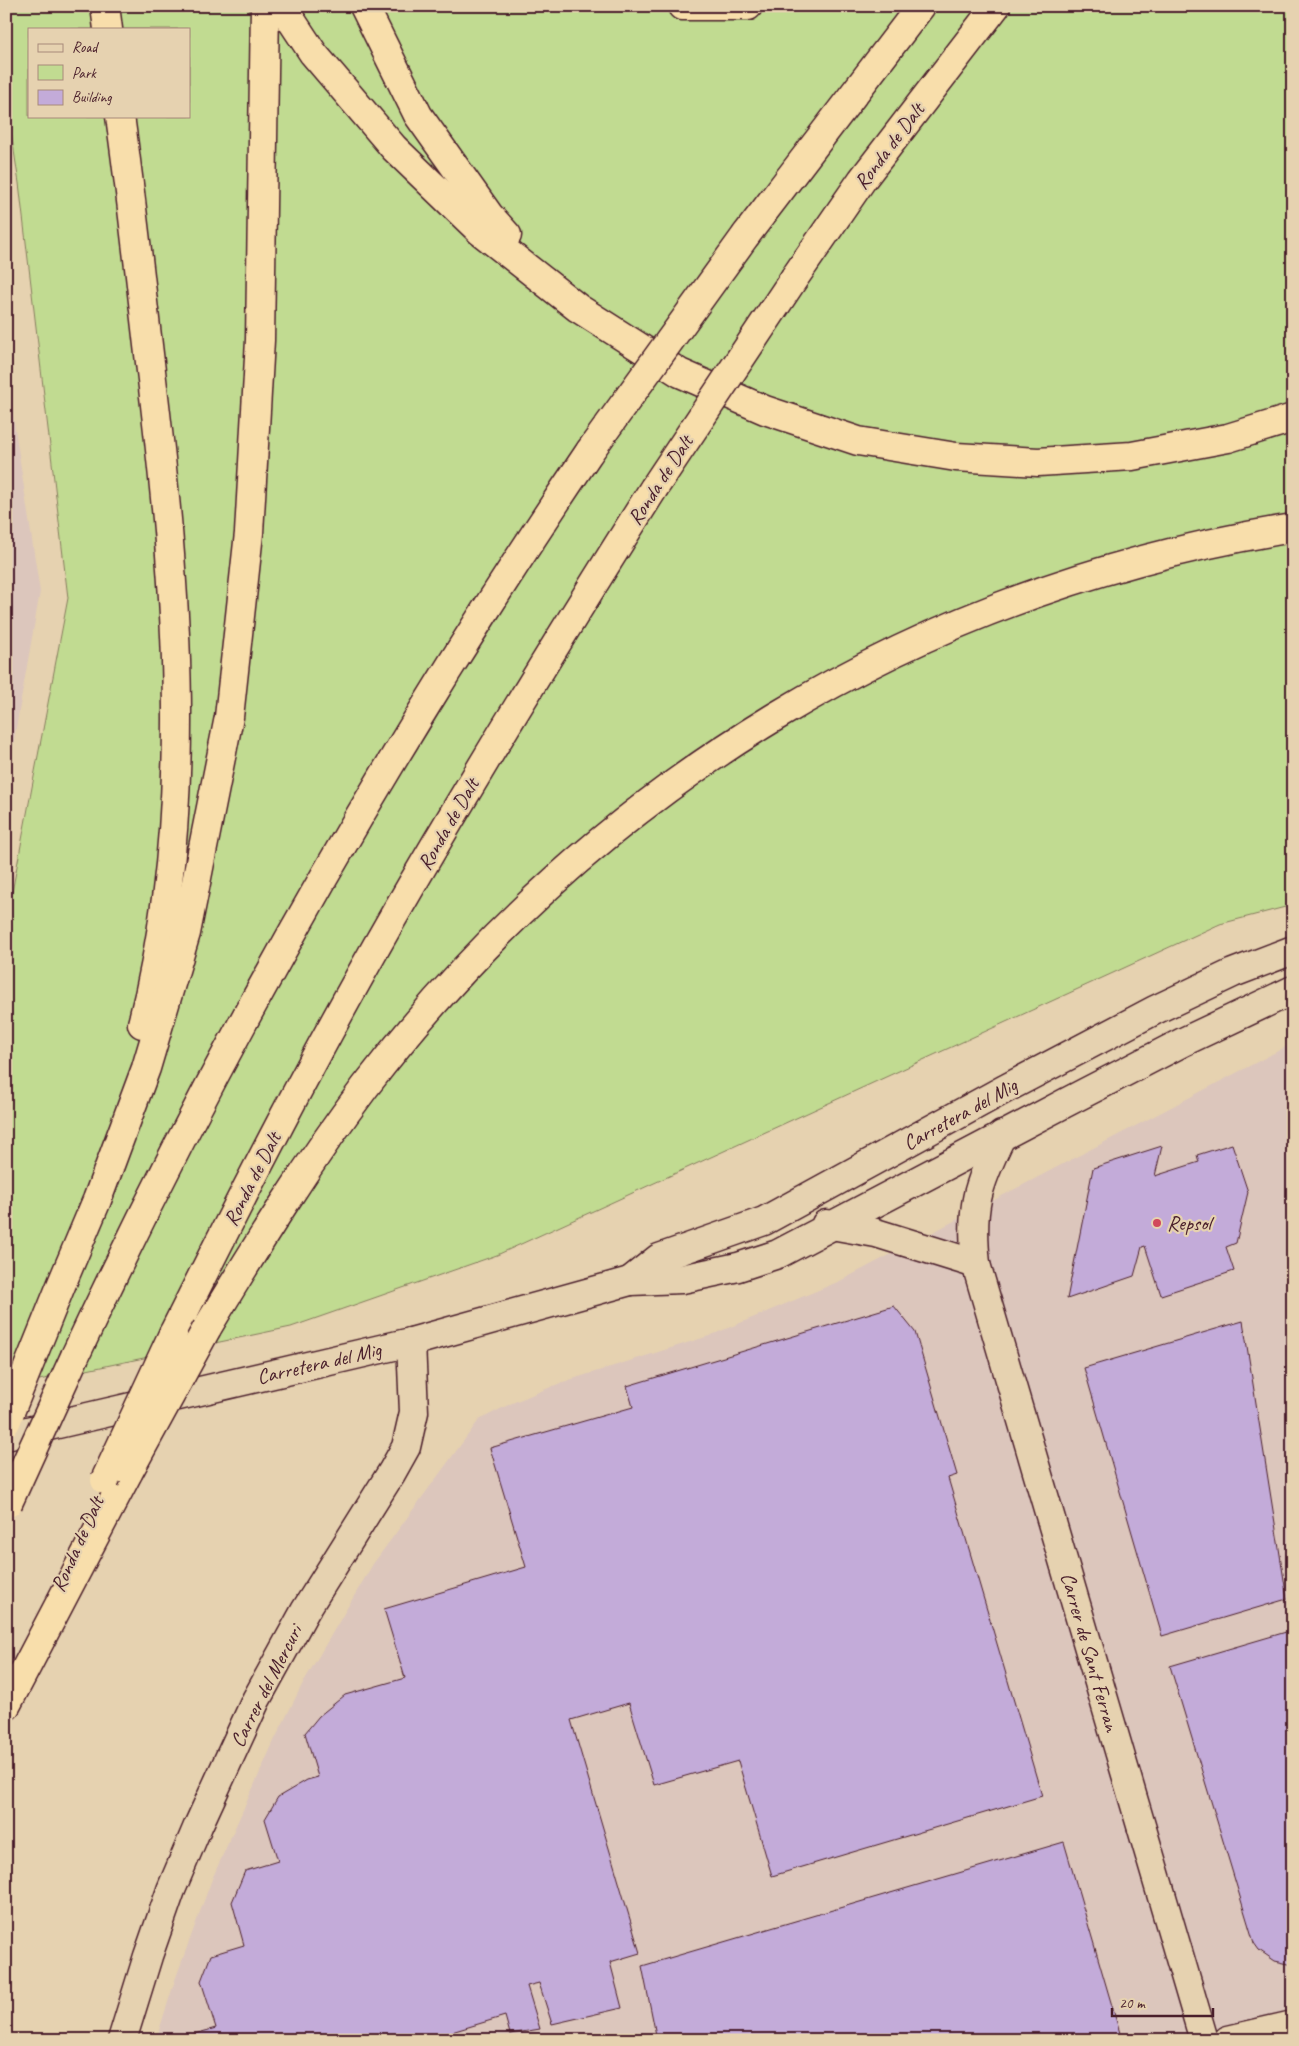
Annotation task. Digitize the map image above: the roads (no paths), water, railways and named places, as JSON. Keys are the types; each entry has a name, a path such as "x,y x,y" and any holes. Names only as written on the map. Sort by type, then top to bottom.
{"highway":[{"path":"105,6 108,28"},
{"path":"6,1422 97,1200 146,1068 186,933 229,717 249,533 260,340 265,6"},
{"path":"282,6 313,53 394,148 480,231 578,308 680,373 765,410 858,441 956,457 1038,462 1132,456 1228,438 1293,418"},
{"path":"364,6 418,115 489,216 578,308"},
{"path":"682,6 748,6"},
{"path":"7,1504 151,1195 264,983 333,859 399,748 491,600 590,451 746,235 921,6"},
{"name":"Ronda de Dalt","path":"6,1705 117,1476 173,1334 262,1157 391,921 507,724 654,488 862,180 996,6"},
{"path":"62,1283 132,1063 149,999 163,919 171,842 176,762 177,689 174,614 163,467 120,118"},
{"path":"117,1476 283,1203 322,1145 367,1085 434,1003 525,908 625,820 674,782 730,745 813,695 894,652 971,618 1070,582 1135,562 1193,547 1293,528"}],"street":[{"name":"Carretera del Mig","path":"630,1281 659,1258 764,1221 1005,1089 1155,1010 1233,973 1293,950"},
{"name":"Carretera del Mig","path":"6,1436 411,1342 630,1281 682,1278 738,1267 778,1254 1002,1135 1183,1042 1293,990"},
{"name":"Carrer de Sant Ferran","path":"1002,1135 978,1188 972,1233 976,1264 1204,2040"},
{"path":"764,1221 831,1225 876,1233 976,1264"},
{"name":"Carrer del Mercuri","path":"122,2040 171,1890 256,1700 305,1611 406,1447 414,1412 411,1342"},
{"path":"1228,2040 1293,2025"}],"place":[{"name":"Repsol","path":"1157,1223"}]}
